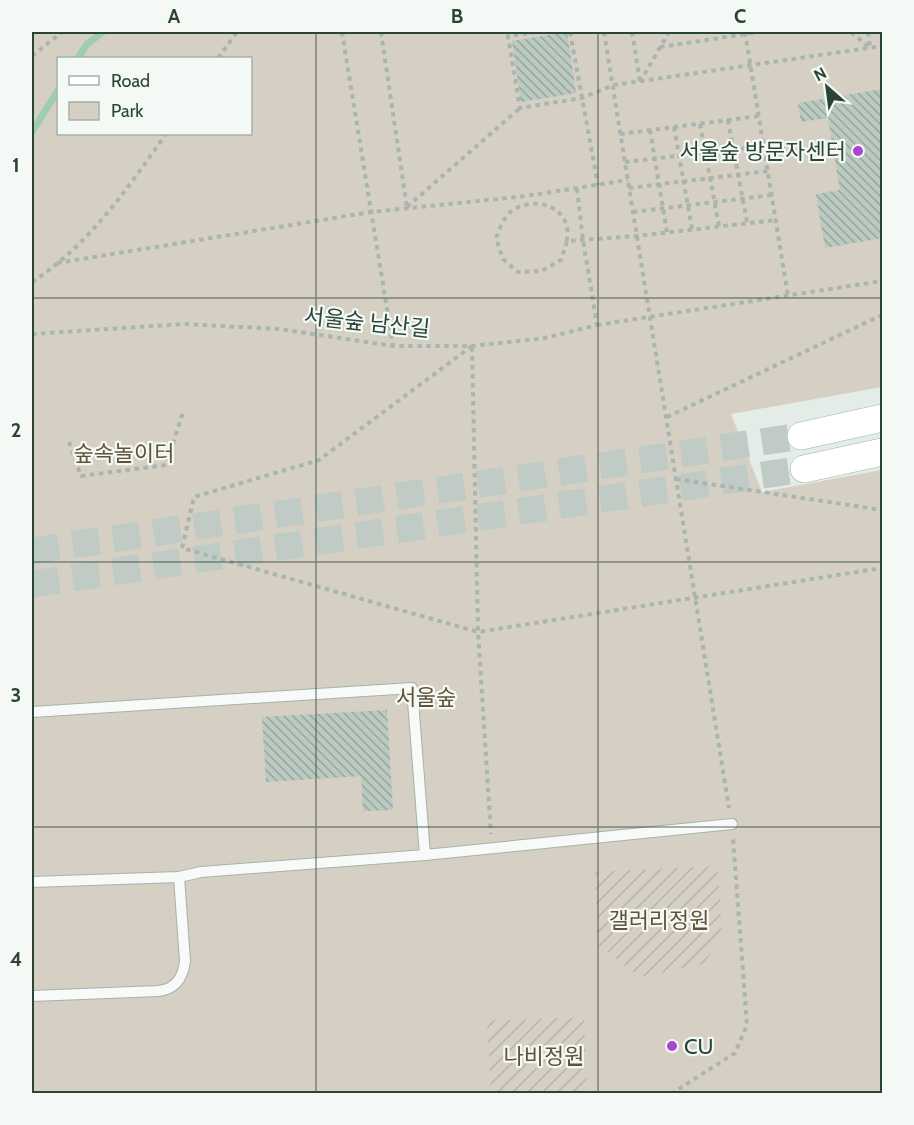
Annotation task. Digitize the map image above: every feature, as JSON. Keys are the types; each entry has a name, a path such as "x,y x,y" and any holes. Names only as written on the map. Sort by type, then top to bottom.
{"main road":[{"path":"801,436 882,418"},
{"path":"804,469 882,452"}],"lane":[{"path":"32,712 412,688 425,855"},
{"path":"32,882 179,877 201,872 425,855 732,824"},
{"path":"32,996 158,991 174,987 184,972 185,960 179,877"}],"path":[{"path":"32,56 62,32"},
{"path":"219,57 237,32"},
{"path":"342,32 393,346"},
{"path":"381,32 407,208"},
{"path":"502,32 508,36 536,32"},
{"path":"570,32 598,185"},
{"path":"604,32 732,824 747,1025 735,1053 671,1094"},
{"path":"632,32 640,82"},
{"path":"640,82 669,32"},
{"path":"660,47 759,32"},
{"path":"851,32 870,48"},
{"path":"868,32 870,48"},
{"path":"745,33 788,296"},
{"path":"508,36 520,108"},
{"path":"407,208 520,108 582,98 614,86 882,46"},
{"path":"620,134 759,116"},
{"path":"728,120 747,223"},
{"path":"700,124 719,226"},
{"path":"674,127 692,229"},
{"path":"650,130 667,232"},
{"path":"32,282 89,234 120,199 165,135"},
{"path":"625,162 764,146"},
{"path":"629,188 768,171"},
{"path":"57,263 371,212 526,196 628,180"},
{"path":"578,189 583,240 597,325"},
{"path":"633,212 772,195"},
{"path":"526,196 528,205"},
{"path":"547,204 561,214 567,228 567,241 561,260 542,271 518,272 503,259 496,238 502,222 513,210 528,205 547,204"},
{"path":"567,241 637,236 776,220"},
{"name":"서울숲 남산길","path":"32,334 194,324 279,329 393,346 472,346 545,339 597,325 882,281"},
{"path":"667,417 882,315"},
{"path":"472,346 319,460 194,497 182,549 478,632 882,568"},
{"path":"472,346 478,632 492,848"},
{"path":"69,442 81,476 166,465 183,412"},
{"path":"676,479 882,510"}],"green space":[{"name":"서울숲","path":"32,32 882,32 882,387 731,414 762,492 882,470 882,1093 32,1093"},
{"name":"갤러리정원","path":"718,866 722,939 703,964 639,977 598,945 595,872"},
{"name":"나비정원","path":"584,1017 587,1093 491,1093 487,1021"}],"building":[{"path":"567,32 576,93 521,102 512,41"},
{"name":"서울숲 방문자센터","path":"882,89 882,238 825,248 816,194 840,190 828,118 801,122 798,103"},
{"path":"387,710 393,810 363,811 361,776 266,782 262,717"}],"waterway":[{"path":"79,57 87,44 103,32"},
{"path":"32,132 57,92"}],"tunnel":[{"path":"32,551 801,436"},
{"path":"32,584 804,469"}],"place":[{"name":"서울숲 방문자센터","path":"858,151"},
{"name":"CU","path":"672,1046"}],"park label":[{"name":"숲속놀이터","path":"124,453"}]}
